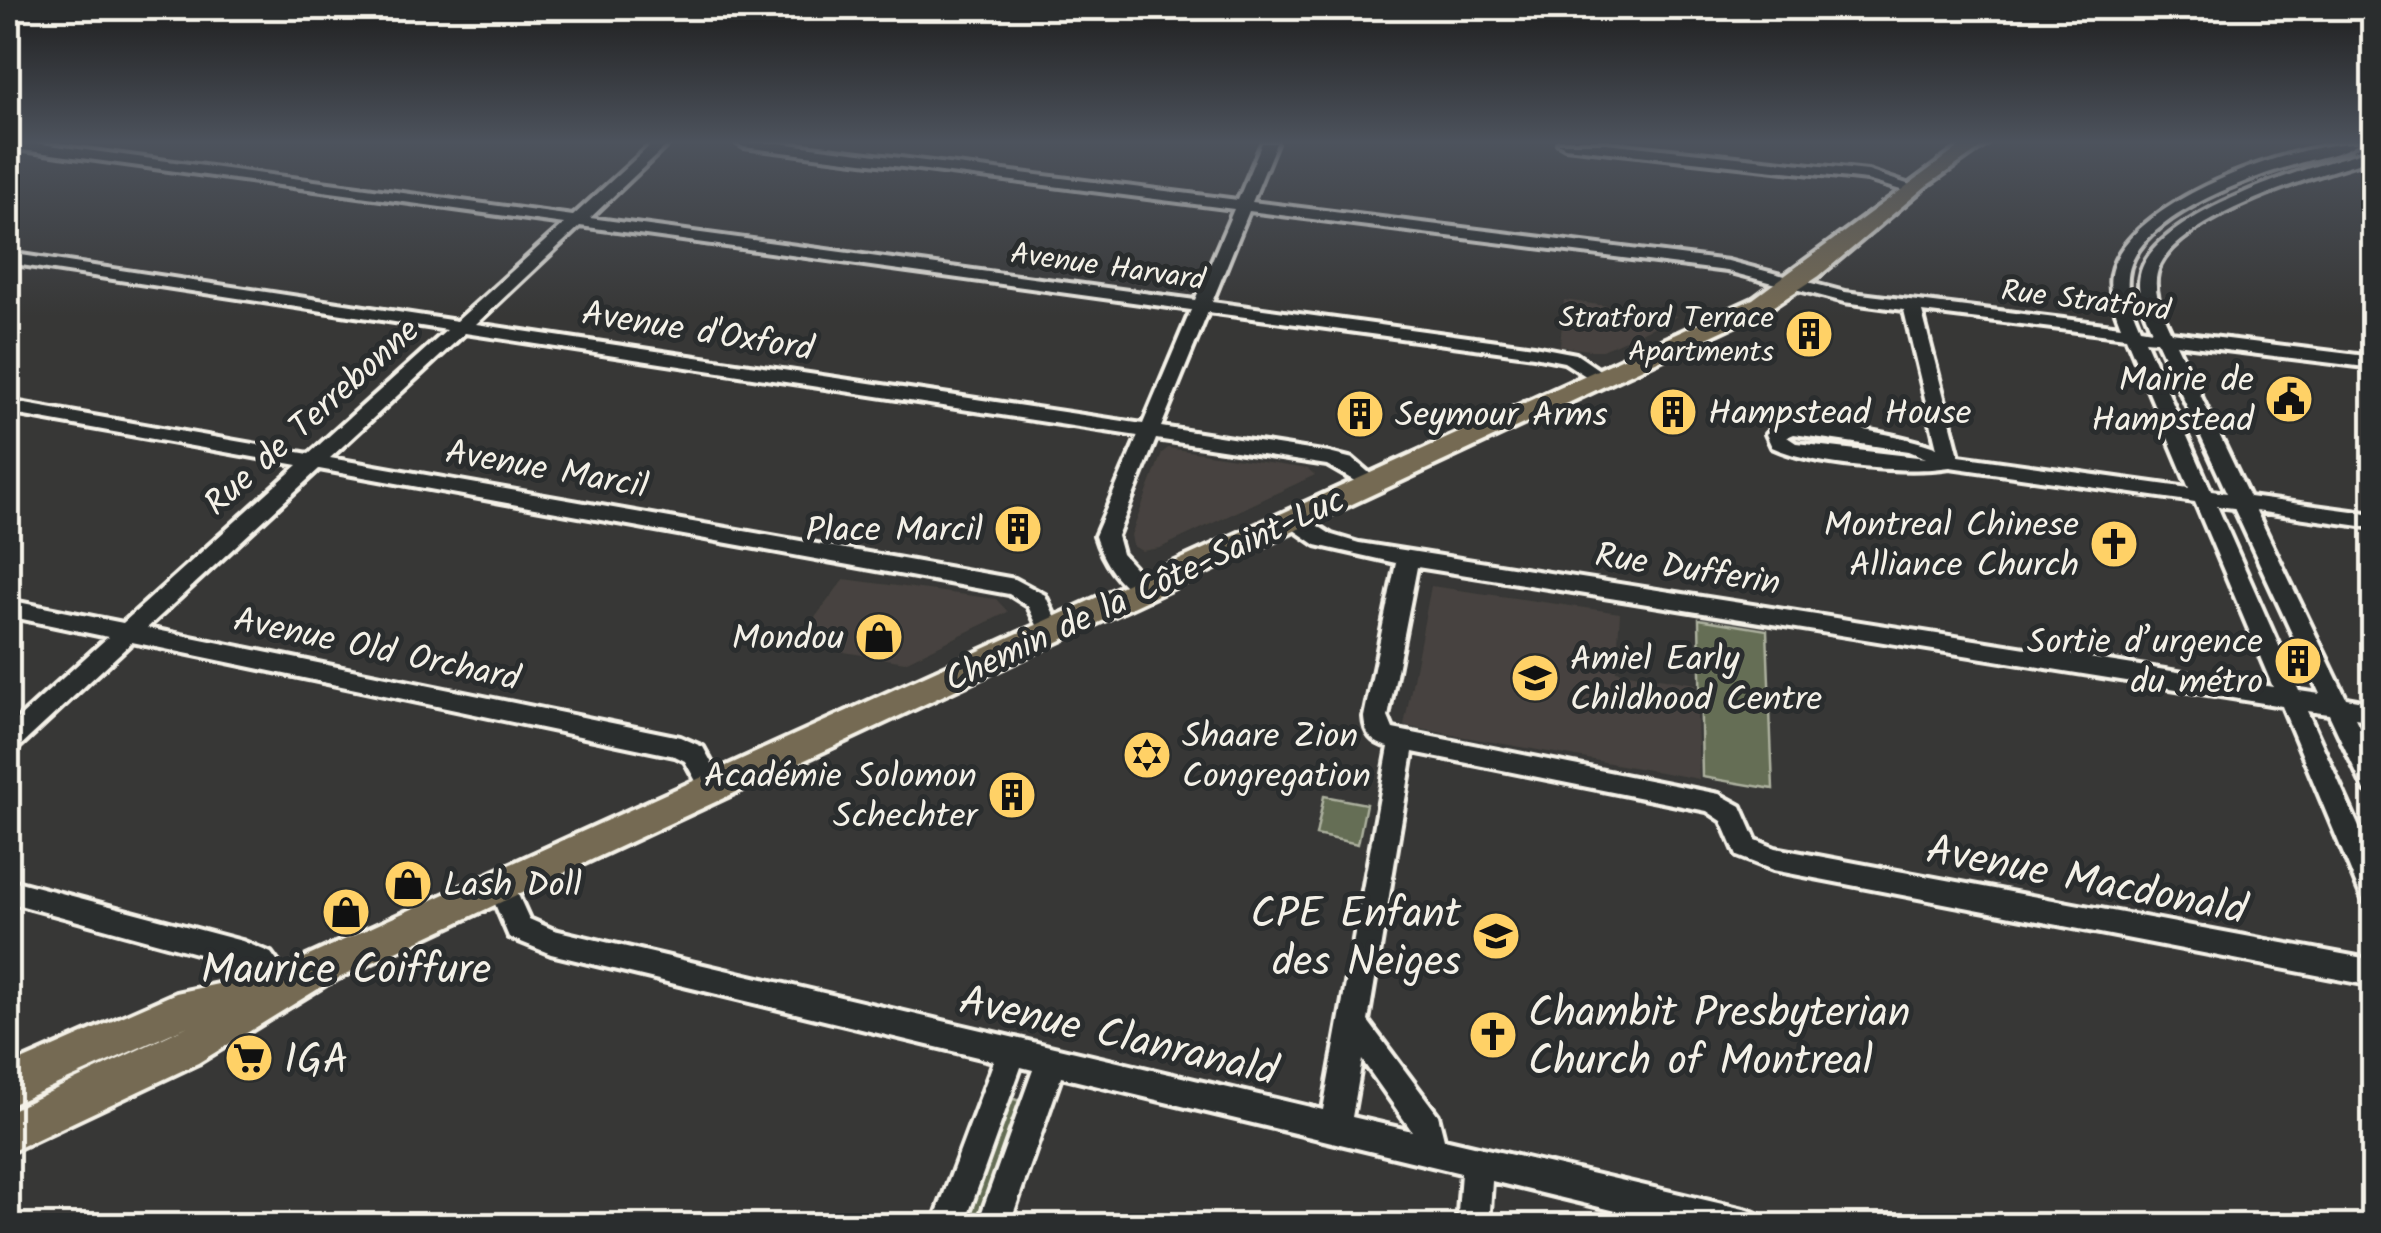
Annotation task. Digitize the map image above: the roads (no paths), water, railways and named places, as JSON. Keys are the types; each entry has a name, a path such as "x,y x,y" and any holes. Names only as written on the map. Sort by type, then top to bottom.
{"main road":[{"name":"Chemin de la Côte-Saint-Luc","path":"8,1133 184,1050 282,987 1760,304 1794,284 1896,201"},
{"name":"Chemin de la Côte-Saint-Luc","path":"8,1087 176,1011 282,987"}],"street":[{"name":"Avenue Harvard","path":"432,201 1554,354 1574,360 1602,378"},
{"name":"Rue de Terrebonne","path":"8,742 599,201"},
{"name":"Rue Stratford","path":"1201,201 1735,268 1823,293 1912,306 2374,363"},
{"path":"1143,589 1112,557 1106,540 1246,201"},
{"path":"2200,201 2141,234 2126,251 2118,276 2119,300 2374,893"},
{"path":"2246,201 2167,244 2153,263 2148,282 2164,337 2374,784"},
{"name":"Avenue d'Oxford","path":"8,258 1338,461 1372,484"},
{"path":"1912,306 1950,461"},
{"name":"Avenue Marcil","path":"8,407 1015,587 1037,601 1051,632"},
{"path":"1950,461 1915,466 1792,449 1779,443 1776,434 1793,428 1913,445 1950,461 2374,521"},
{"name":"Rue Dufferin","path":"1294,520 1333,544 1408,558 2374,712"},
{"path":"1335,1128 1402,742 1386,737 1375,723 1408,558"},
{"name":"Avenue Old Orchard","path":"8,608 680,746 694,754 712,787"},
{"name":"Avenue Macdonald","path":"1402,742 1710,801 1734,814 1743,843 1751,852 1786,862 2374,972"},
{"name":"Avenue Clanranald","path":"500,885 519,928 550,942 1748,1226"},
{"path":"8,891 241,953 261,962 282,987"},
{"path":"1353,1024 1427,1126 1430,1151"},
{"path":"948,1226 1012,1052"},
{"path":"993,1226 1052,1062"},
{"path":"1473,1226 1478,1162"}],"place":[{"name":"Stratford Terrace Apartments","path":"1809,334"},
{"name":"Mairie de Hampstead","path":"2289,399"},
{"name":"Hampstead House","path":"1673,412"},
{"name":"Seymour Arms","path":"1360,414"},
{"name":"Place Marcil","path":"1018,529"},
{"name":"Montreal Chinese Alliance Church","path":"2114,544"},
{"name":"Mondou","path":"879,637"},
{"name":"Sortie d’urgence du métro","path":"2298,661"},
{"name":"Amiel Early Childhood Centre","path":"1535,678"},
{"name":"Shaare Zion Congregation","path":"1147,755"},
{"name":"Académie Solomon Schechter","path":"1012,795"},
{"name":"Lash Doll","path":"408,884"},
{"name":"Maurice Coiffure","path":"346,912"},
{"name":"CPE Enfant des Neiges","path":"1496,936"},
{"name":"Chambit Presbyterian Church of Montreal","path":"1493,1035"},
{"name":"IGA","path":"249,1058"}]}
